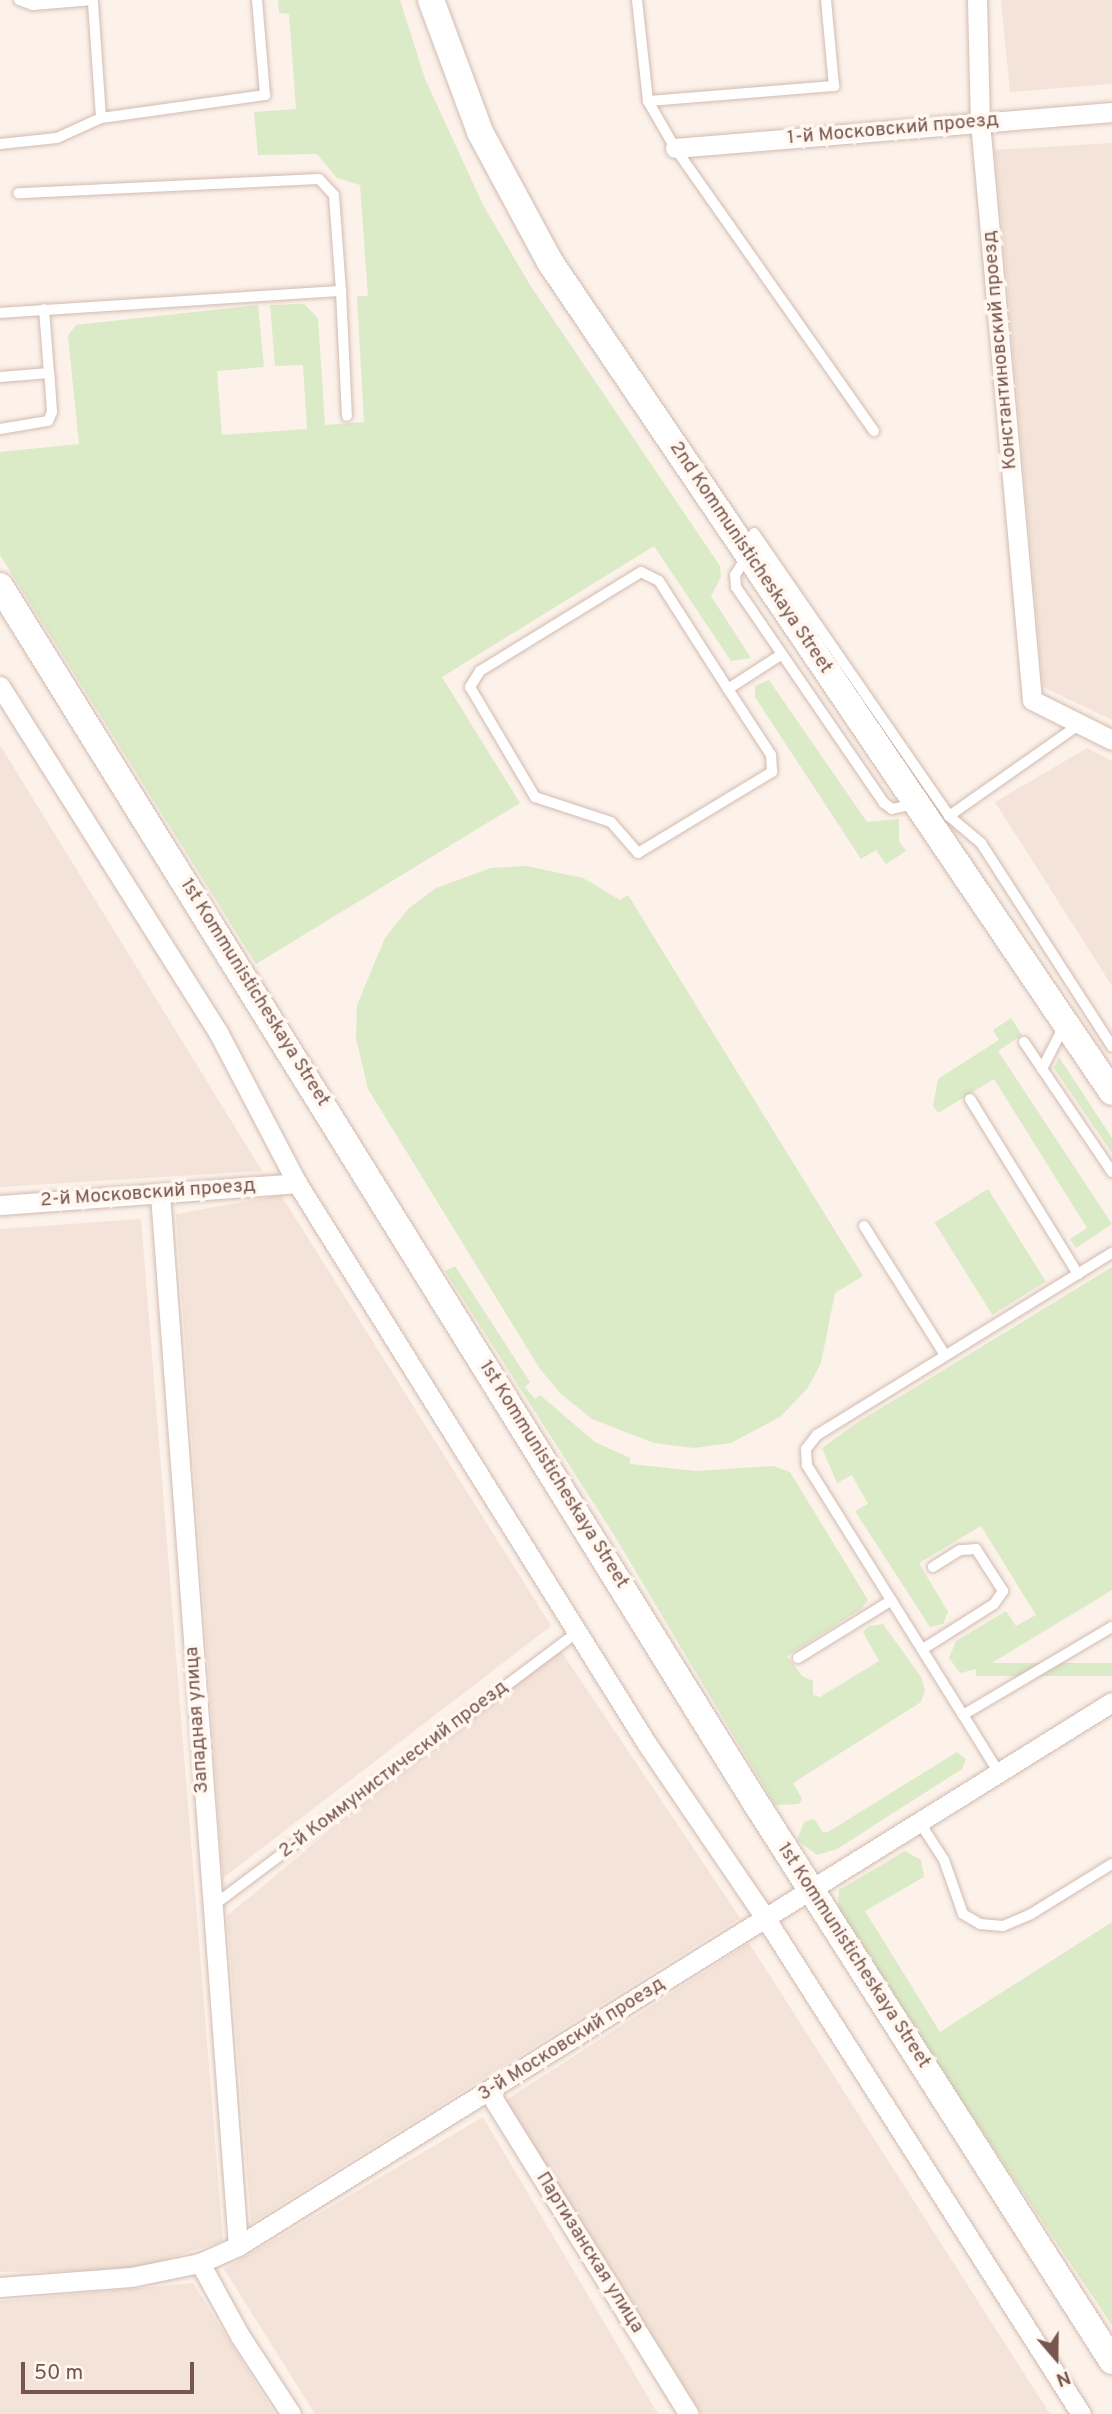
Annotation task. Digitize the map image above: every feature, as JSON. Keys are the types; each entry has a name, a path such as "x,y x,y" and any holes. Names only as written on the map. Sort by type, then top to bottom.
{"street":[{"name":"2nd Kommunisticheskaya Street","path":"431,0 471,110 523,218 751,544 917,803 1112,1092"},
{"name":"Константиновский проезд","path":"977,0 980,122 1032,700 1080,723"},
{"name":"1-й Московский проезд","path":"675,148 1112,112"},
{"name":"1st Kommunisticheskaya Street","path":"0,586 811,1891 1112,2361"},
{"path":"0,686 211,1020 297,1183 667,1777 766,1919 1081,2414"},
{"path":"1080,723 1112,740"},
{"name":"2-й Московский проезд","path":"0,1205 297,1183"},
{"name":"Западная улица","path":"160,1194 238,2246"},
{"name":"3-й Московский проезд","path":"0,2287 131,2277 200,2263 238,2246 1112,1702"},
{"name":"Партизанская улица","path":"489,2092 689,2414"},
{"path":"200,2263 240,2336 291,2414"}],"lane":[{"path":"19,0 33,5 93,1 101,118"},
{"path":"0,144 57,138 101,118 265,95 257,0"},
{"path":"637,0 648,101 675,148 874,431"},
{"path":"648,101 834,86 826,0"},
{"path":"18,193 320,178 334,195 347,416"},
{"path":"0,313 341,291"},
{"path":"0,429 48,421 52,412 44,309"},
{"path":"0,377 49,373"},
{"path":"917,803 892,809 884,803 735,584 735,575 751,544 949,816 981,843 1112,1046"},
{"path":"641,572 659,581 728,689 771,755 774,768 764,779 638,853 611,822 535,797 470,687 480,671 641,572"},
{"path":"728,689 782,654"},
{"path":"949,816 1080,723"},
{"path":"1042,1069 1065,1023"},
{"path":"1024,1042 1112,1172"},
{"path":"970,1099 1078,1274"},
{"path":"864,1226 945,1355"},
{"path":"999,1773 807,1465 806,1448 817,1435 1112,1254"},
{"path":"923,1649 994,1604 1003,1591 976,1549 960,1550 933,1567"},
{"path":"798,1658 892,1600"},
{"path":"963,1715 1112,1627"},
{"name":"2-й Коммунистический проезд","path":"211,1908 578,1632"},
{"path":"920,1823 944,1860 963,1914 980,1924 1003,1926 1031,1914 1112,1864"}],"shaded area":[{"path":"1001,0 1112,0 1112,84 1010,92"},
{"path":"1112,143 1112,720 1043,687 995,150"},
{"path":"0,745 262,1171 0,1187"},
{"path":"1087,748 1112,761 1112,986 995,802"},
{"path":"281,1195 551,1626 223,1878 176,1214"},
{"path":"141,1219 223,2241 132,2270 0,2272 0,1229"},
{"path":"555,1642 740,1918 251,2223 227,1916"},
{"path":"749,1943 1050,2414 702,2414 503,2102"},
{"path":"483,2117 658,2414 315,2414 224,2269"},
{"path":"193,2283 275,2414 0,2414 0,2301"}],"green space":[{"path":"278,0 400,0 425,79 483,205 530,285 720,566 721,577 711,596 751,658 731,661 654,546 442,677 520,803 256,964 0,555 0,452 79,444 68,336 76,325 258,305 264,367 217,371 222,435 307,429 303,365 275,366 270,305 304,304 318,318 325,425 364,422 357,296 368,296 360,185 337,178 317,154 258,155 254,112 296,109 289,14 279,13"},
{"path":"769,680 867,822 899,819 899,841 906,851 886,864 876,850 861,859 755,697 755,686"},
{"path":"527,866 583,878 620,900 628,895 863,1276 835,1293 821,1363 807,1389 780,1417 731,1443 694,1448 654,1443 592,1419 561,1394 540,1369 368,1089 356,1038 357,1005 385,938 408,909 436,888 491,868"},
{"path":"1011,1018 1022,1035 998,1051 1112,1224 1076,1248 1070,1239 1087,1228 994,1079 938,1113 933,1106 938,1079 999,1040 993,1030"},
{"path":"1059,1057 1112,1138 1112,1153 1054,1068"},
{"path":"988,1189 1046,1281 992,1315 935,1222"},
{"path":"455,1266 530,1382 525,1387 535,1399 540,1395 595,1442 630,1458 630,1464 696,1471 773,1466 790,1472 868,1600 861,1609 787,1656 802,1676 813,1681 813,1695 820,1697 879,1661 863,1632 869,1626 883,1624 921,1677 925,1690 921,1702 793,1783 802,1799 799,1804 775,1805 614,1535 445,1271"},
{"path":"1112,1267 1112,1590 985,1667 960,1673 949,1658 956,1641 1006,1611 1016,1626 1036,1615 981,1526 919,1563 948,1612 943,1624 930,1627 855,1511 868,1504 852,1475 837,1483 822,1448 855,1424"},
{"path":"976,1663 1112,1663 1112,1676 976,1676"},
{"path":"957,1752 966,1759 962,1769 837,1849 817,1855 797,1840 804,1822 814,1819 823,1832 828,1832"},
{"path":"905,1851 921,1860 924,1877 865,1911 940,2032 1112,1922 1112,2325 847,1930 838,1908 839,1890"}]}
